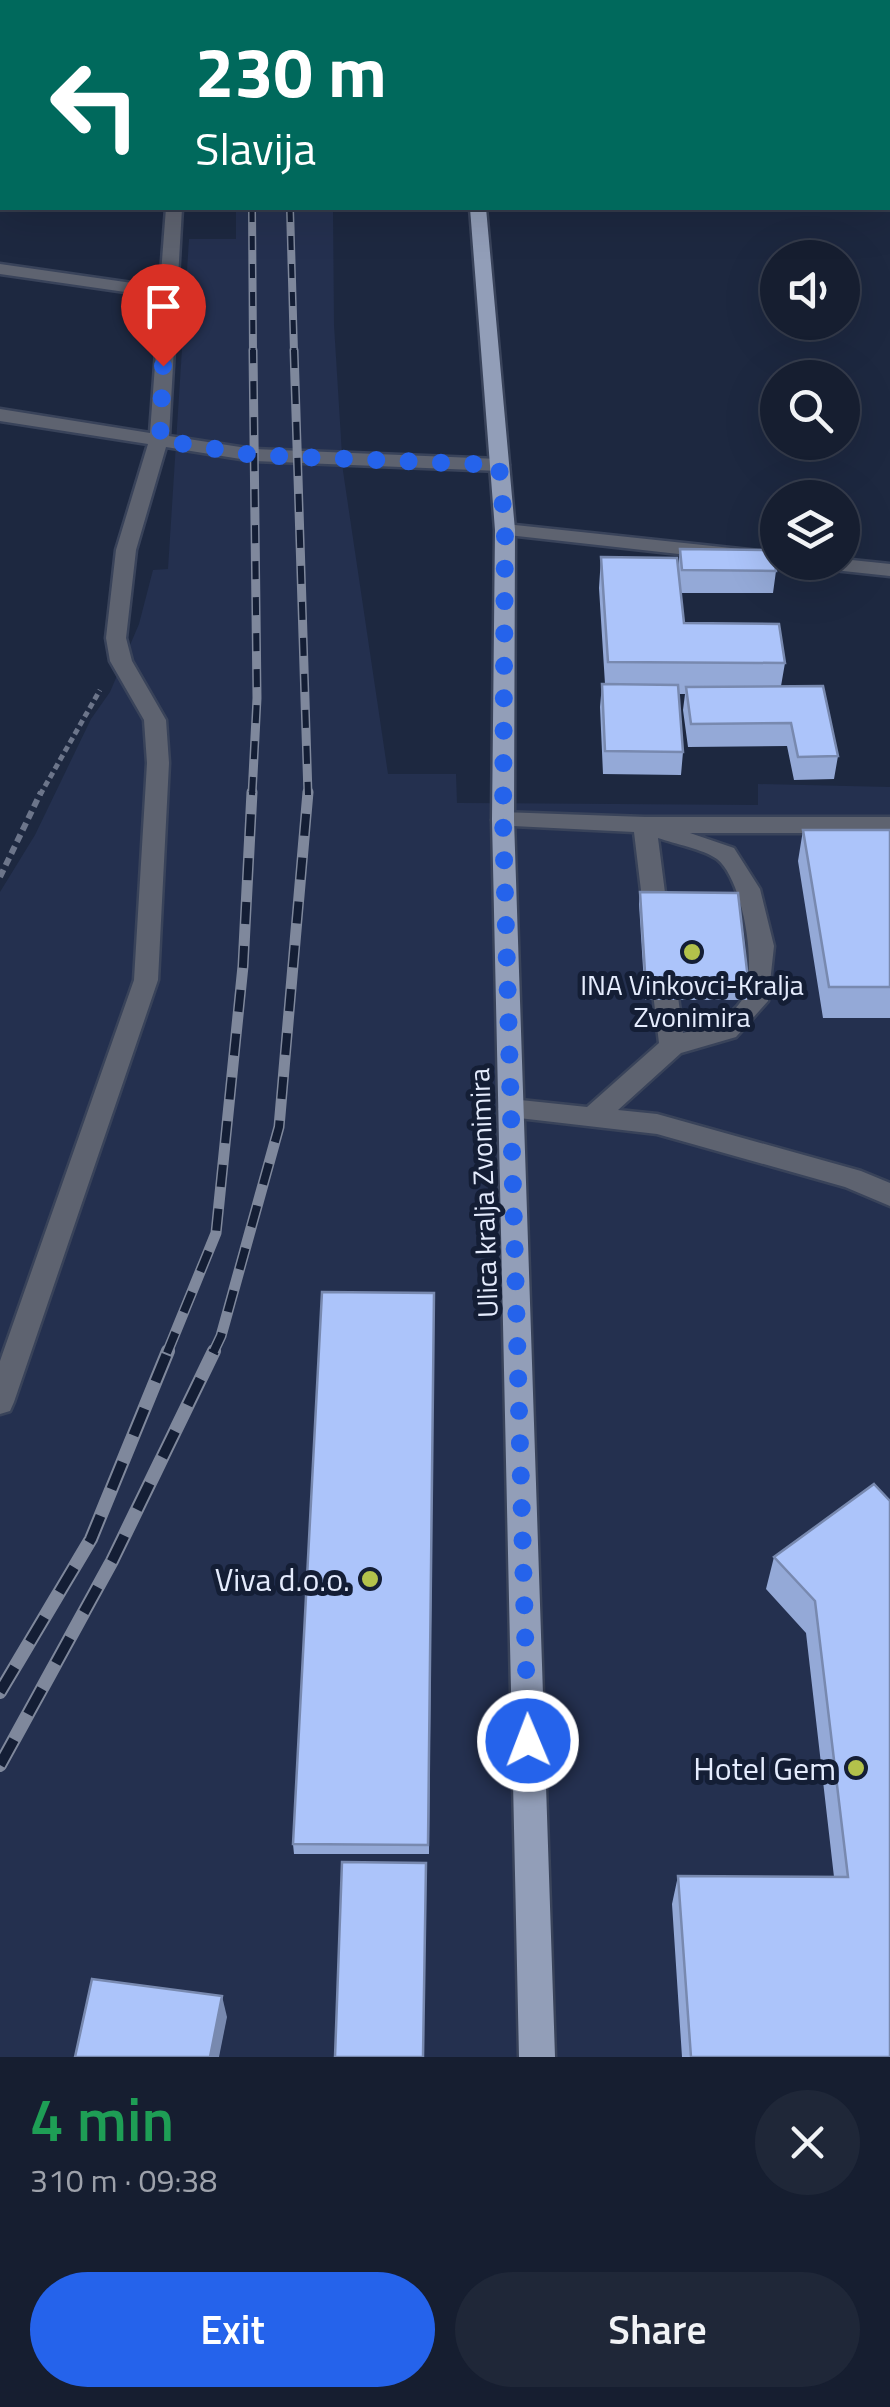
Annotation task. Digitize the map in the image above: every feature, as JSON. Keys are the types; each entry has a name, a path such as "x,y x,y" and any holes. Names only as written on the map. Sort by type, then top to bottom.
{"main road":[{"name":"Ulica kralja Zvonimira","path":"478,210 505,530 503,820 536,2057"}],"street":[{"path":"0,1402 146,980 158,763 155,720 121,661 116,638 126,550 160,440 174,210"},
{"path":"0,269 166,292"},
{"path":"0,415 253,455 499,465"},
{"path":"505,530 760,556"},
{"path":"860,567 890,570"},
{"path":"503,820 644,825 890,825"},
{"path":"644,825 672,1046"},
{"path":"593,1117 672,1046 727,1030 756,1001 762,946 748,889 726,854 644,825"},
{"path":"511,1109 657,1124 852,1178 890,1195"}],"path":[{"path":"0,877 39,796 121,661"}],"shaded area":[{"path":"236,210 333,210 334,325 343,471 388,774 456,774 457,803 758,805 758,784 890,787 890,2057 0,2057 0,892 35,835 91,719 110,692 139,624 153,570 168,569 189,239 236,239"}],"building":[{"path":"680,549 760,550 760,571 682,570"},
{"path":"601,557 677,558 684,623 779,624 785,663 608,662"},
{"path":"602,684 678,685 683,752 605,751"},
{"path":"823,686 838,756 798,757 791,723 691,724 686,687"},
{"path":"803,830 890,830 890,987 829,987"},
{"name":"INA Vinkovci-Kralja Zvonimira","path":"640,892 738,893 749,988 646,988"},
{"name":"Viva d.o.o.","path":"322,1292 434,1293 428,1845 293,1844"},
{"name":"Hotel Gem","path":"874,1484 890,1501 890,2057 691,2057 678,1876 848,1877 815,1601 774,1557"},
{"path":"342,1862 426,1863 423,2057 335,2057"},
{"path":"92,1979 222,1996 210,2057 75,2057"}],"railway":[{"path":"252,210 253,352"},
{"path":"290,210 294,352"},
{"path":"252,795 257,698 253,350"},
{"path":"294,350 308,793"},
{"path":"167,1353 216,1233 243,966 252,792"},
{"path":"213,1353 279,1127 308,793"},
{"path":"0,1692 91,1539 168,1351"},
{"path":"0,1765 112,1561 214,1351"}],"place":[{"name":"INA Vinkovci-Kralja Zvonimira","path":"692,952"},
{"name":"Viva d.o.o.","path":"370,1579"},
{"name":"Hotel Gem","path":"856,1768"}],"route":[{"path":"163,366 160,440 253,455 499,465 505,530 503,820 528,1741"}]}
